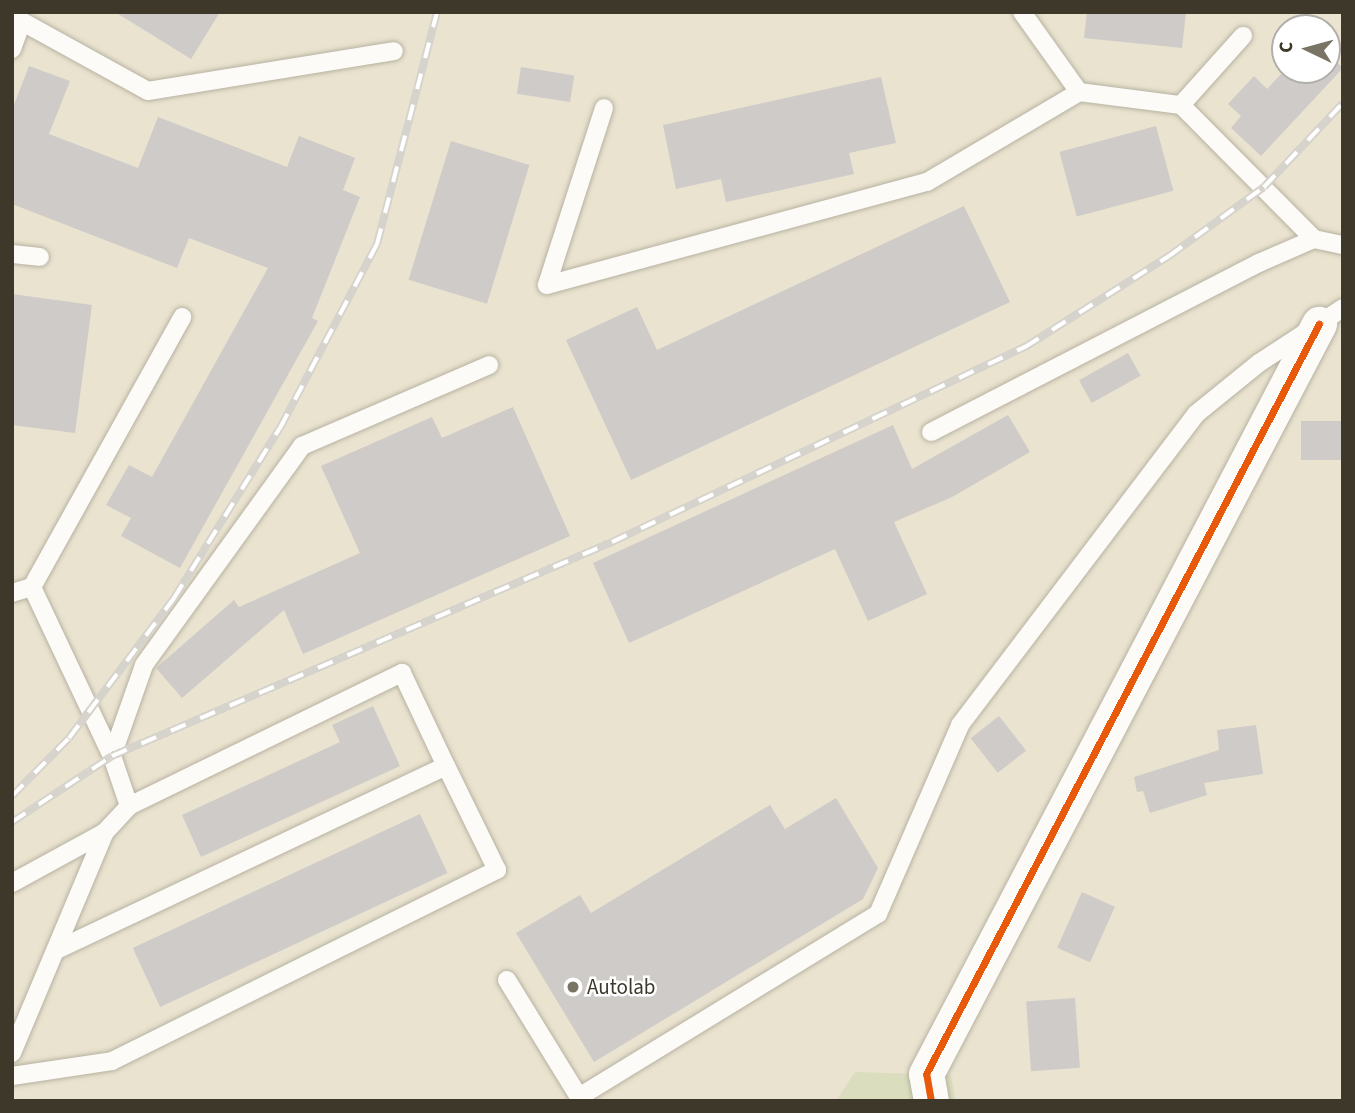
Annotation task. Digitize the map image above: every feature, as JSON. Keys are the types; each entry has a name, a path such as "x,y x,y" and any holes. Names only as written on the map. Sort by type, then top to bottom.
{"street":[{"path":"931,1101 926,1074 1331,316"}],"lane":[{"path":"1022,12 1079,92"},
{"path":"12,49 17,19 148,92 394,51"},
{"path":"1181,105 1243,36"},
{"path":"604,108 547,285 927,182 1079,92 1181,105 1314,239 1343,245"},
{"path":"930,432 1259,263 1314,239"},
{"path":"12,254 40,257"},
{"path":"507,980 579,1097 878,914 960,725 1196,414 1259,363 1331,316"},
{"path":"12,593 32,587 182,317"},
{"path":"112,756 144,665 302,446 489,365"},
{"path":"32,587 112,756 129,806"},
{"path":"12,883 105,832 129,806 402,673 497,870 112,1061 12,1076"},
{"path":"56,950 446,766"},
{"path":"12,1053 105,832"}],"green space":[{"path":"855,1072 951,1075 955,1101 836,1101"}],"building":[{"path":"115,12 220,12 191,59"},
{"path":"1087,12 1186,12 1182,48 1084,38"},
{"path":"29,66 70,81 49,134 138,168 158,117 287,167 299,136 355,158 343,190 360,197 312,318 318,321 180,568 121,536 131,518 106,505 129,465 152,477 268,268 189,238 177,268 12,204 12,110"},
{"path":"521,67 574,75 570,102 517,94"},
{"path":"1254,76 1267,89 1272,84 1328,84 1261,156 1231,128 1241,116 1228,104"},
{"path":"881,77 896,143 849,153 854,174 726,202 721,179 676,189 663,125"},
{"path":"1156,126 1173,191 1077,217 1059,152"},
{"path":"451,141 529,165 487,304 409,280"},
{"path":"964,206 1010,302 631,480 566,340 637,307 657,350"},
{"path":"12,294 92,305 75,433 12,425"},
{"path":"1128,353 1141,376 1092,403 1079,380"},
{"path":"513,407 570,536 303,654 284,610 182,698 156,668 234,600 239,607 360,553 321,466 432,417 442,438"},
{"path":"1008,415 1030,452 952,497 894,522 927,594 868,621 835,549 629,643 593,563 893,425 912,469"},
{"path":"1301,421 1343,421 1343,460 1301,460"},
{"path":"373,706 400,766 201,857 182,815 340,742 332,725"},
{"path":"999,716 1026,751 998,773 971,738"},
{"path":"1256,725 1263,774 1204,783 1207,795 1150,813 1143,791 1137,792 1134,777 1219,750 1217,730"},
{"path":"836,798 878,868 863,899 594,1062 516,933 580,895 591,913 770,805 785,829"},
{"path":"420,814 447,873 160,1007 133,948"},
{"path":"1082,892 1115,907 1090,962 1057,948"},
{"path":"1075,998 1080,1068 1031,1071 1026,1001"}],"railway":[{"path":"12,796 69,738 174,598 280,428 377,244 437,12"},
{"path":"12,822 112,756 612,542 1025,347 1169,256 1264,187 1343,103"}],"cycle path":[{"path":"931,1101 926,1074 1319,324"}],"place":[{"name":"Autolab","path":"573,987"}]}
